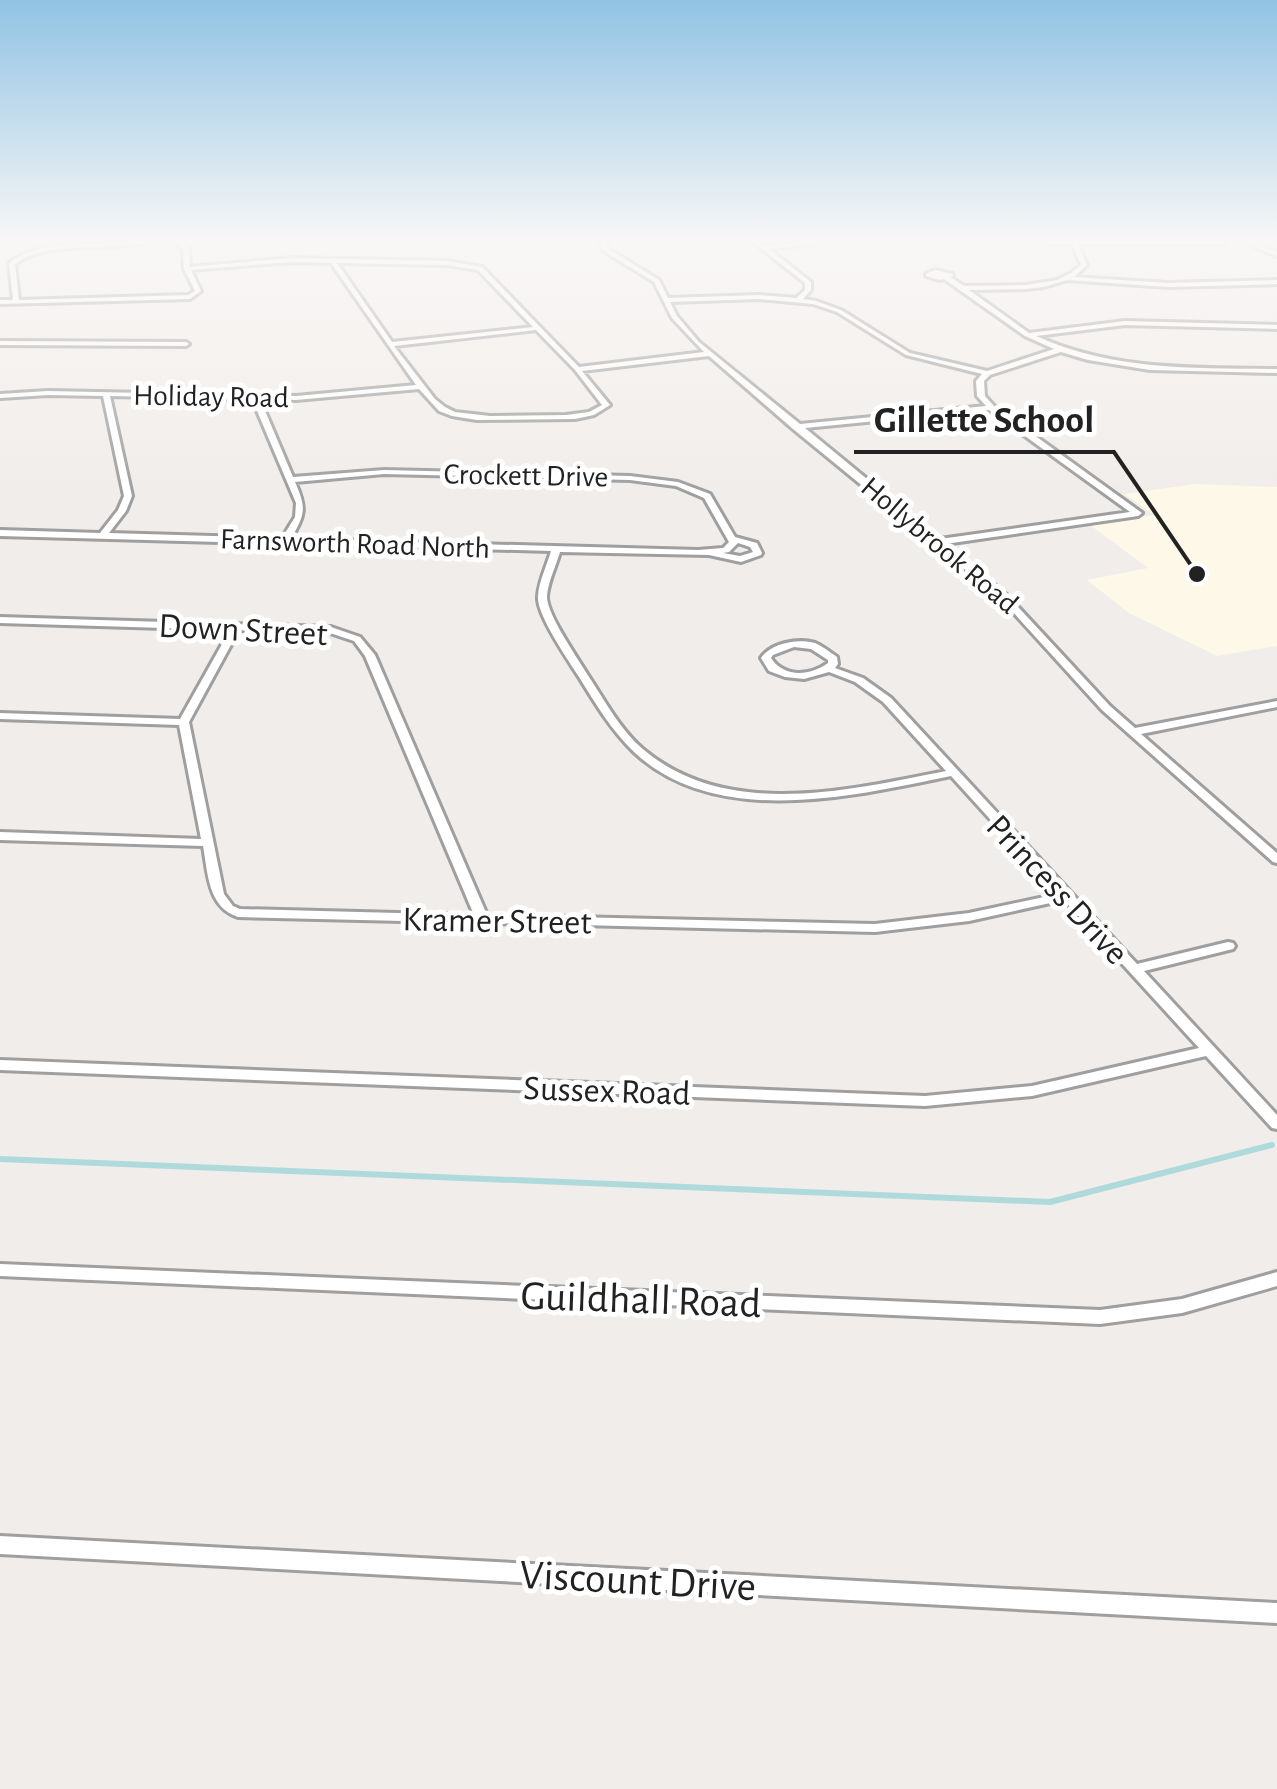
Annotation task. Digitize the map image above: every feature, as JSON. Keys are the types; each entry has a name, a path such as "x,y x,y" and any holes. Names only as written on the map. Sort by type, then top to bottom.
{"street":[{"path":"381,325 422,387 444,410 464,415 562,417 602,409 606,401 537,325"},
{"name":"Hollybrook Road","path":"680,325 709,354 1020,612 1084,688 1277,859"},
{"path":"862,325 908,354 986,373 1059,350"},
{"path":"1013,325 1059,350 1127,366 1277,371"},
{"path":"1027,335 1099,325"},
{"path":"1213,325 1277,328"},
{"path":"394,344 539,328"},
{"path":"0,343 186,344"},
{"path":"577,368 709,354"},
{"path":"940,542 1138,512 990,408 979,389 986,373"},
{"name":"Holiday Road","path":"0,396 316,397 422,387"},
{"path":"102,536 122,512 128,496 106,394"},
{"path":"255,397 301,513 285,541"},
{"path":"796,427 990,408"},
{"name":"Crockett Drive","path":"291,480 399,472 664,481 707,496 734,539 754,546 758,553 741,559 711,554"},
{"name":"Farnsworth Road North","path":"0,533 711,554"},
{"path":"711,554 730,548 734,539"},
{"path":"556,549 542,598 546,612 630,742 652,762 704,784 768,797 837,795 951,773"},
{"name":"Down Street","path":"0,620 338,631 366,648 482,920"},
{"path":"0,716 184,722 236,628"},
{"name":"Princess Drive","path":"829,669 833,659 814,646 782,646 766,658 773,668 791,676 813,676 829,669 859,680 887,700 1277,1124"},
{"path":"1134,732 1277,704"},
{"name":"Kramer Street","path":"184,722 218,894 238,913 874,928 968,917 1065,896"},
{"path":"0,836 206,843"},
{"path":"1133,969 1228,946"},
{"name":"Sussex Road","path":"0,1065 924,1101 1032,1091 1208,1050"},
{"name":"Guildhall Road","path":"0,1270 1100,1318 1182,1306 1277,1279"},
{"name":"Viscount Drive","path":"0,1545 1277,1613"}],"shaded area":[{"path":"1195,484 1277,487 1277,646 1217,656 1129,613 1087,580 1148,568 1090,525 1155,515 1124,494"}],"waterway":[{"path":"0,1159 1050,1202 1272,1145"}],"place":[{"name":"Gillette School","path":"1197,574"}]}
